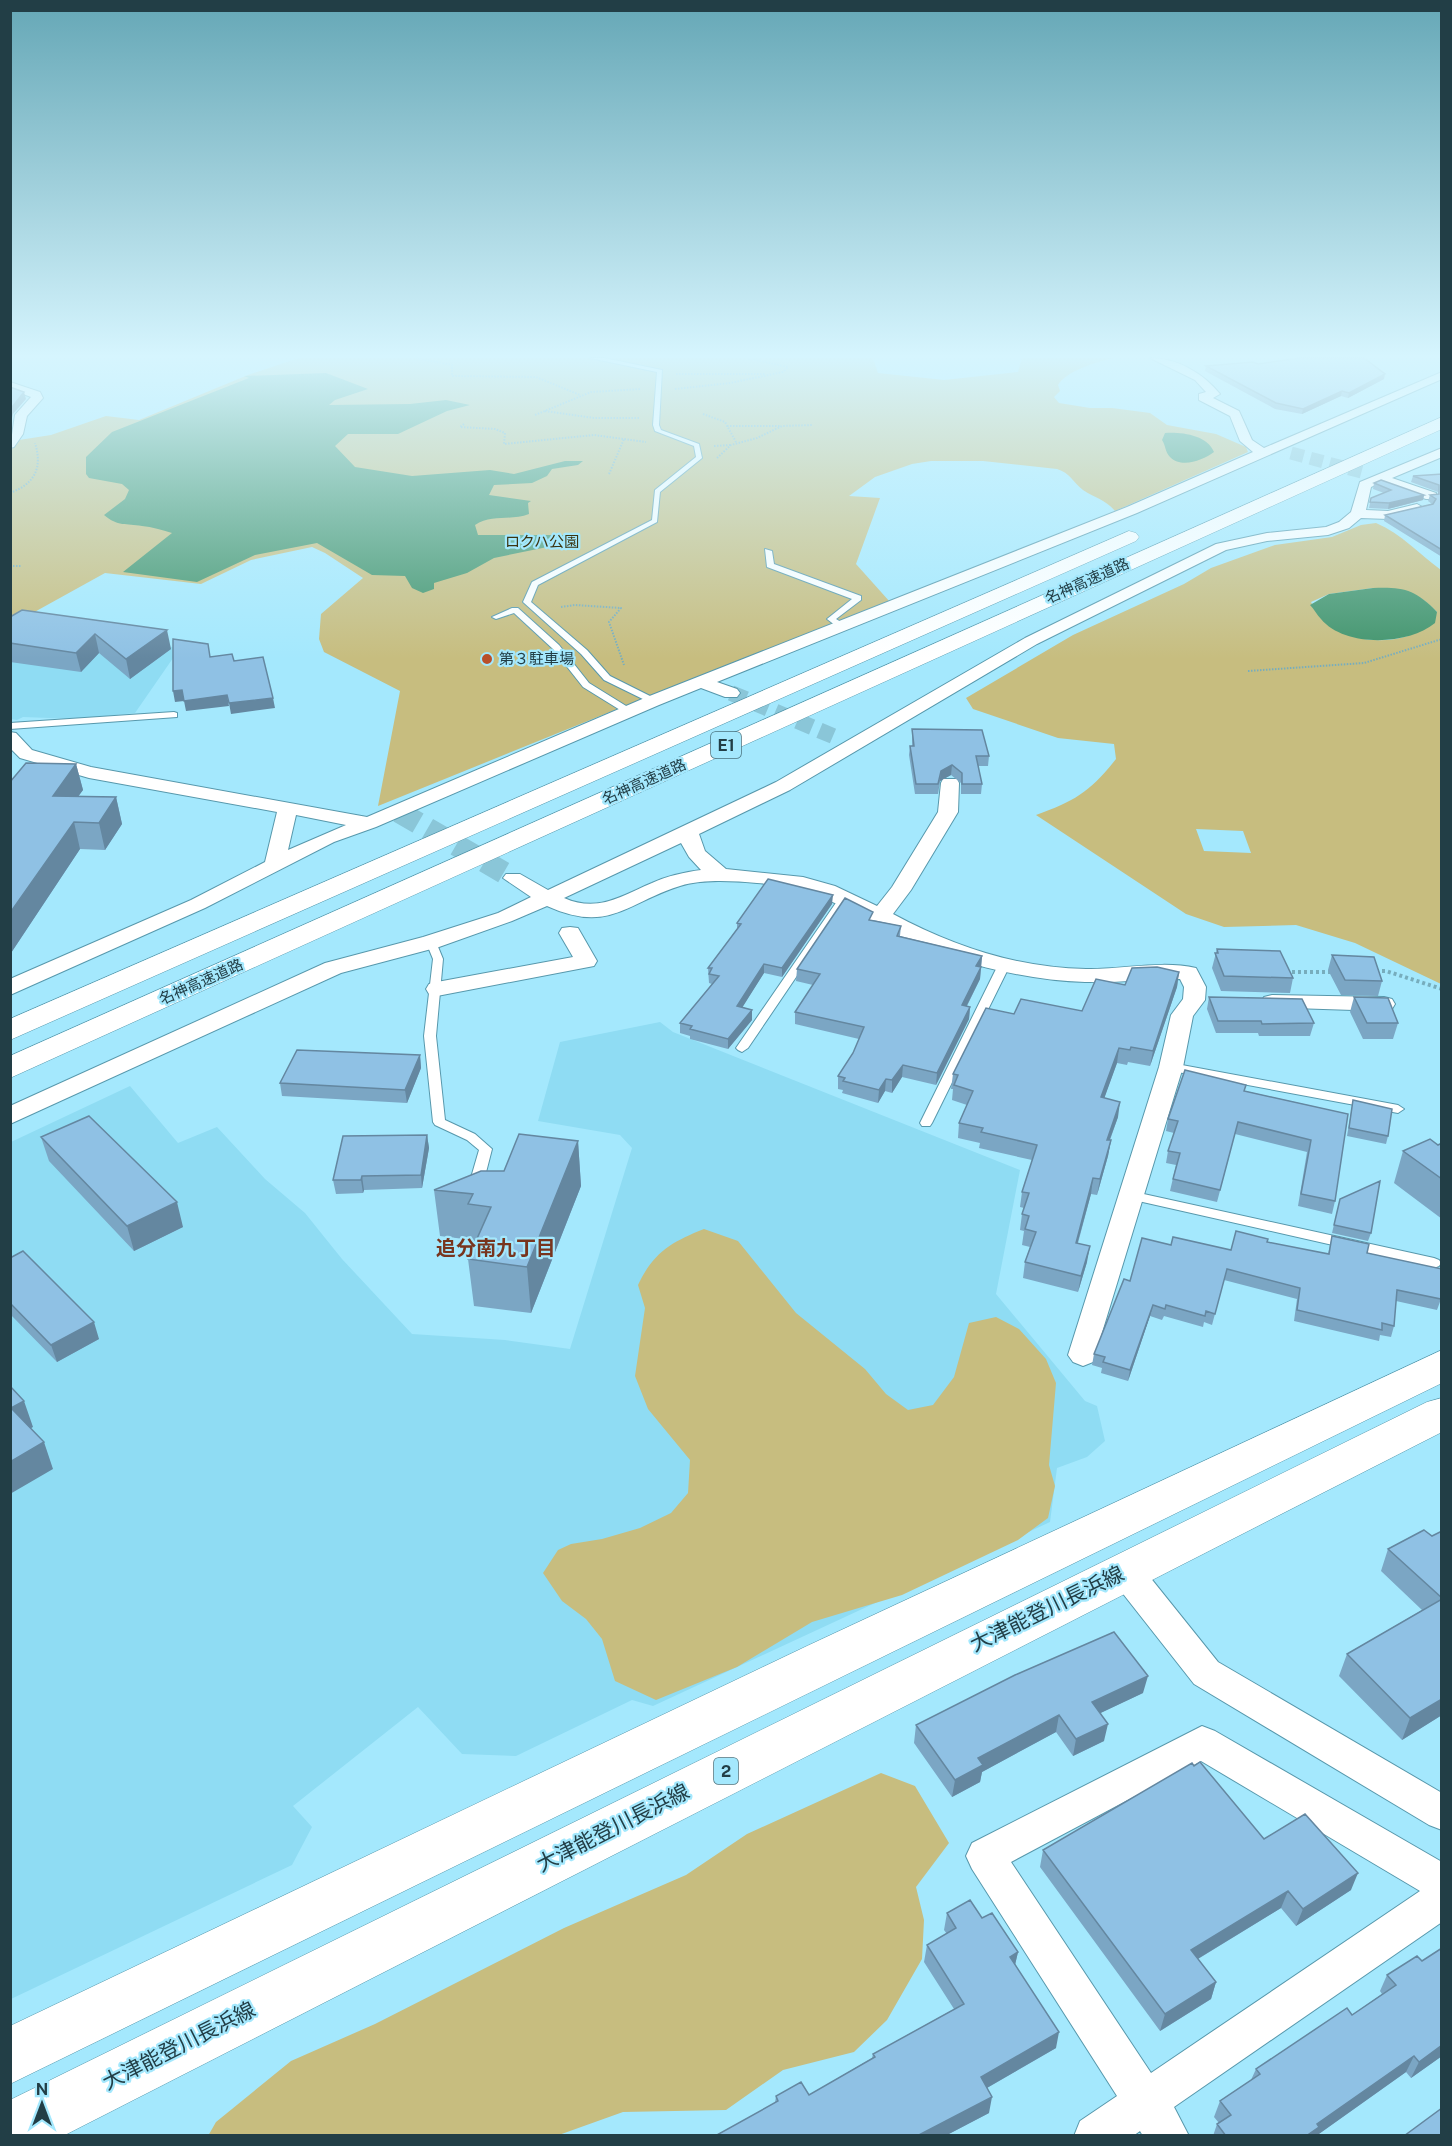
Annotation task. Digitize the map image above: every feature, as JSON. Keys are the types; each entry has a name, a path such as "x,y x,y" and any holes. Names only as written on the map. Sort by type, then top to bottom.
{"main road":[{"path":"1212,500 1306,458"},
{"name":"名神高速道路","path":"10,1068 1362,458"},
{"name":"名神高速道路","path":"10,1031 1146,530"},
{"name":"大津能登川長浜線","path":"10,2130 1125,1571 1439,1382"},
{"name":"大津能登川長浜線","path":"10,2056 824,1661 1439,1382"}],"street":[{"path":"10,988 198,904 327,838 369,823 628,711 1132,510 1250,458"},
{"path":"10,1116 333,968 430,942 505,917 689,832 783,786 856,746 1031,641 1221,547 1267,537 1328,531 1344,525 1358,514 1365,485 1374,476 1425,458"},
{"path":"1374,476 1433,502"},
{"path":"1358,514 1388,515 1433,502"},
{"path":"702,682 731,693"},
{"path":"833,736 856,746"},
{"path":"10,737 26,753 78,769 369,823"},
{"path":"881,915 901,890 948,812 950,783"},
{"path":"274,866 288,807"},
{"path":"689,832 695,853 706,866 723,876"},
{"path":"513,878 570,908 600,911 619,907 673,882 723,876 813,884 846,896 941,946 1005,963 1070,975 1188,973 1206,1001 1182,1015 1171,1067 1130,1195 1110,1270 1083,1355"},
{"path":"436,989 586,961 570,933"},
{"path":"1254,1002 1384,1004"},
{"path":"1125,1571 1206,1673 1442,1813"},
{"path":"1168,2136 985,1856 1202,1742 1442,1883"},
{"path":"1095,2136 1442,1899"}],"lane":[{"path":"653,701 607,678 584,652 526,602 535,584 655,521 657,491 699,458"},
{"path":"768,551 770,565 858,598 831,619 843,627"},
{"path":"496,617 515,610 556,647 586,685 628,711"},
{"path":"10,726 174,715"},
{"path":"742,1048 846,896"},
{"path":"430,942 438,959 430,1036 438,1122 471,1137 486,1149 473,1194"},
{"path":"926,1123 1005,963"},
{"path":"1171,1067 1398,1109"},
{"path":"1130,1195 1434,1263"}],"path":[{"path":"10,493 26,487 33,478 35,458"},
{"path":"609,474 616,458"},
{"path":"10,566 22,566"},
{"path":"536,611 576,605 621,608 609,622 630,679 623,686"},
{"path":"1248,671 1336,668 1364,663 1442,639"},
{"path":"1374,971 1386,971 1442,989"},
{"path":"1281,972 1339,972"}],"shaded area":[{"path":"86,458 347,458 355,467 412,476 490,470 514,474 565,461 583,461 578,465 552,469 547,476 532,483 494,485 489,495 531,501 528,503 529,514 488,520 475,525 478,535 565,535 567,543 494,558 467,573 434,583 434,589 423,593 412,588 405,576 372,575 317,543 255,555 197,582 123,572 172,533 150,527 118,523 109,519 104,515 125,499 129,490 122,484 89,478 86,474"},
{"path":"1172,458 1204,458 1186,463"},
{"path":"1373,588 1401,589 1415,594 1437,612 1435,623 1410,636 1394,639 1361,639 1345,635 1332,628 1310,605 1329,594"},
{"path":"13,626 180,648 135,713 76,719 23,717 17,720 11,719 10,628"},
{"path":"660,1022 673,1032 1020,1170 996,1294 1085,1401 1097,1406 1105,1441 1087,1457 1057,1468 1050,1522 653,1706 632,1700 516,1756 462,1754 418,1707 293,1806 312,1827 292,1865 11,1999 11,1142 130,1086 178,1143 217,1127 265,1179 305,1213 342,1259 412,1334 505,1340 570,1349 632,1148 620,1135 538,1121 560,1042"}],"green space":[{"name":"ロクハ公園","path":"10,458 1234,458 1115,511 1057,469 983,461 931,461 912,464 875,477 849,496 880,498 856,564 890,602 709,672 378,806 400,691 324,652 319,639 321,614 363,578 325,553 312,547 251,560 201,584 105,573 11,625"},
{"path":"1376,523 1385,528 1402,538 1441,570 1441,984 1355,943 1296,925 1224,927 1186,914 1036,815 1072,800 1090,788 1116,759 1114,744 1058,738 973,709 966,698 1073,635 1184,584 1211,568 1275,545 1332,537 1361,525","holes":["1373,588 1408,592 1422,599 1437,612 1408,636 1394,639 1366,639 1352,636 1328,624 1311,602 1329,594","1196,829 1243,831 1251,853 1204,851"]},
{"path":"704,1229 738,1241 796,1313 865,1369 886,1394 908,1410 933,1405 954,1377 969,1323 996,1317 1019,1329 1046,1359 1056,1383 1049,1465 1055,1486 1048,1518 1018,1540 902,1595 812,1622 737,1667 656,1700 615,1681 602,1639 586,1619 562,1601 543,1573 558,1550 571,1544 602,1539 640,1528 671,1513 688,1493 690,1460 648,1409 635,1376 645,1308 638,1285 650,1265 664,1250"},
{"path":"881,1773 915,1786 949,1843 916,1887 924,1920 922,1959 887,2020 854,2052 783,2070 726,2110 623,2112 556,2136 208,2136 216,2122 291,2061 375,2024 564,1928 686,1875 747,1834"}],"building":[{"path":"1442,474 1442,550 1385,515 1433,504 1436,499 1430,495 1439,494 1439,485 1413,476"},
{"path":"1381,480 1424,495 1389,503 1370,502 1371,498 1391,490 1374,483"},
{"path":"22,610 167,630 126,659 95,634 76,653 10,643 10,617"},
{"path":"173,639 208,644 210,657 232,654 234,661 263,657 273,698 229,703 227,695 184,701 182,690 173,691"},
{"path":"912,729 982,730 989,756 976,756 982,784 962,784 962,773 952,765 941,771 938,784 916,784 910,746 914,746"},
{"path":"26,763 76,764 53,796 116,797 99,823 74,822 10,913 10,782"},
{"path":"768,879 833,895 782,968 764,964 737,1006 752,1010 728,1039 690,1029 692,1026 680,1023 719,976 709,974 712,968 708,968 741,924 737,923"},
{"path":"845,898 873,912 869,920 901,926 897,936 982,956 976,966 981,967 962,1005 970,1007 937,1073 903,1065 892,1080 886,1079 879,1090 843,1081 845,1078 838,1076 853,1053 864,1027 795,1012 820,974 797,969"},
{"path":"1217,949 1280,951 1293,978 1224,976 1215,953 1218,953"},
{"path":"1332,955 1374,957 1382,981 1345,980"},
{"path":"1157,967 1179,972 1153,1051 1131,1047 1130,1050 1119,1048 1101,1097 1120,1102 1107,1140 1111,1140 1100,1179 1093,1178 1076,1243 1090,1246 1081,1276 1025,1262 1036,1232 1025,1229 1029,1216 1022,1214 1029,1193 1022,1192 1037,1145 981,1132 983,1128 959,1123 973,1091 954,1085 958,1075 953,1074 986,1008 1014,1014 1021,999 1082,1011 1096,979 1125,985 1132,968"},
{"path":"1209,997 1302,999 1314,1023 1262,1024 1261,1021 1218,1021"},
{"path":"1354,997 1388,998 1398,1023 1367,1023"},
{"path":"297,1050 420,1055 405,1090 280,1083"},
{"path":"1185,1070 1246,1085 1244,1091 1348,1114 1335,1201 1301,1194 1311,1140 1238,1122 1220,1190 1173,1179 1180,1153 1168,1151 1178,1121 1168,1119"},
{"path":"1353,1100 1392,1109 1388,1136 1349,1128"},
{"path":"89,1116 177,1202 127,1226 41,1137"},
{"path":"519,1134 578,1141 527,1267 468,1259 491,1207 468,1204 473,1194 434,1190 481,1171 504,1171"},
{"path":"427,1135 421,1175 362,1176 361,1180 333,1180 343,1136"},
{"path":"1430,1139 1438,1145 1442,1143 1442,1179 1403,1151"},
{"path":"1380,1181 1371,1233 1334,1225 1340,1199"},
{"path":"1236,1231 1268,1239 1267,1242 1329,1254 1332,1236 1369,1244 1367,1253 1442,1269 1441,1299 1397,1290 1394,1326 1382,1323 1382,1330 1297,1310 1300,1288 1227,1269 1215,1314 1206,1311 1205,1316 1166,1305 1165,1309 1153,1305 1130,1370 1103,1362 1105,1357 1094,1354 1124,1279 1130,1281 1142,1238 1171,1245 1173,1237 1231,1250"},
{"path":"23,1251 94,1322 51,1345 10,1303 10,1258"},
{"path":"10,1386 24,1401 11,1408 44,1442 10,1462"},
{"path":"1424,1530 1432,1536 1442,1531 1442,1598 1388,1549"},
{"path":"1442,1599 1442,1699 1410,1718 1347,1654"},
{"path":"1114,1632 1148,1676 1092,1702 1108,1724 1076,1739 1059,1715 978,1758 983,1765 955,1780 916,1725 1015,1675"},
{"path":"1200,1762 1264,1839 1305,1814 1358,1873 1303,1909 1288,1891 1191,1950 1216,1982 1165,2014 1043,1850 1192,1763 1194,1766"},
{"path":"970,1900 982,1918 992,1913 1018,1952 1010,1957 1059,2032 981,2077 992,2097 917,2136 715,2136 778,2101 776,2096 801,2082 809,2095 875,2057 873,2054 964,2004 927,1945 956,1928 947,1913"},
{"path":"1442,1948 1442,2045 1419,2062 1414,2056 1317,2124 1319,2127 1306,2136 1226,2136 1217,2124 1231,2115 1220,2101 1260,2074 1256,2069 1347,2008 1352,2015 1396,1985 1387,1975 1417,1956 1422,1961"},
{"path":"1442,2108 1442,2136 1404,2136"}],"tunnel":[{"path":"1310,458 1365,473"},
{"path":"731,693 833,736"},
{"path":"399,812 513,878"}],"place":[{"name":"第３駐車場","path":"487,659"}],"district":[{"name":"追分南九丁目","path":"496,1248"}]}
